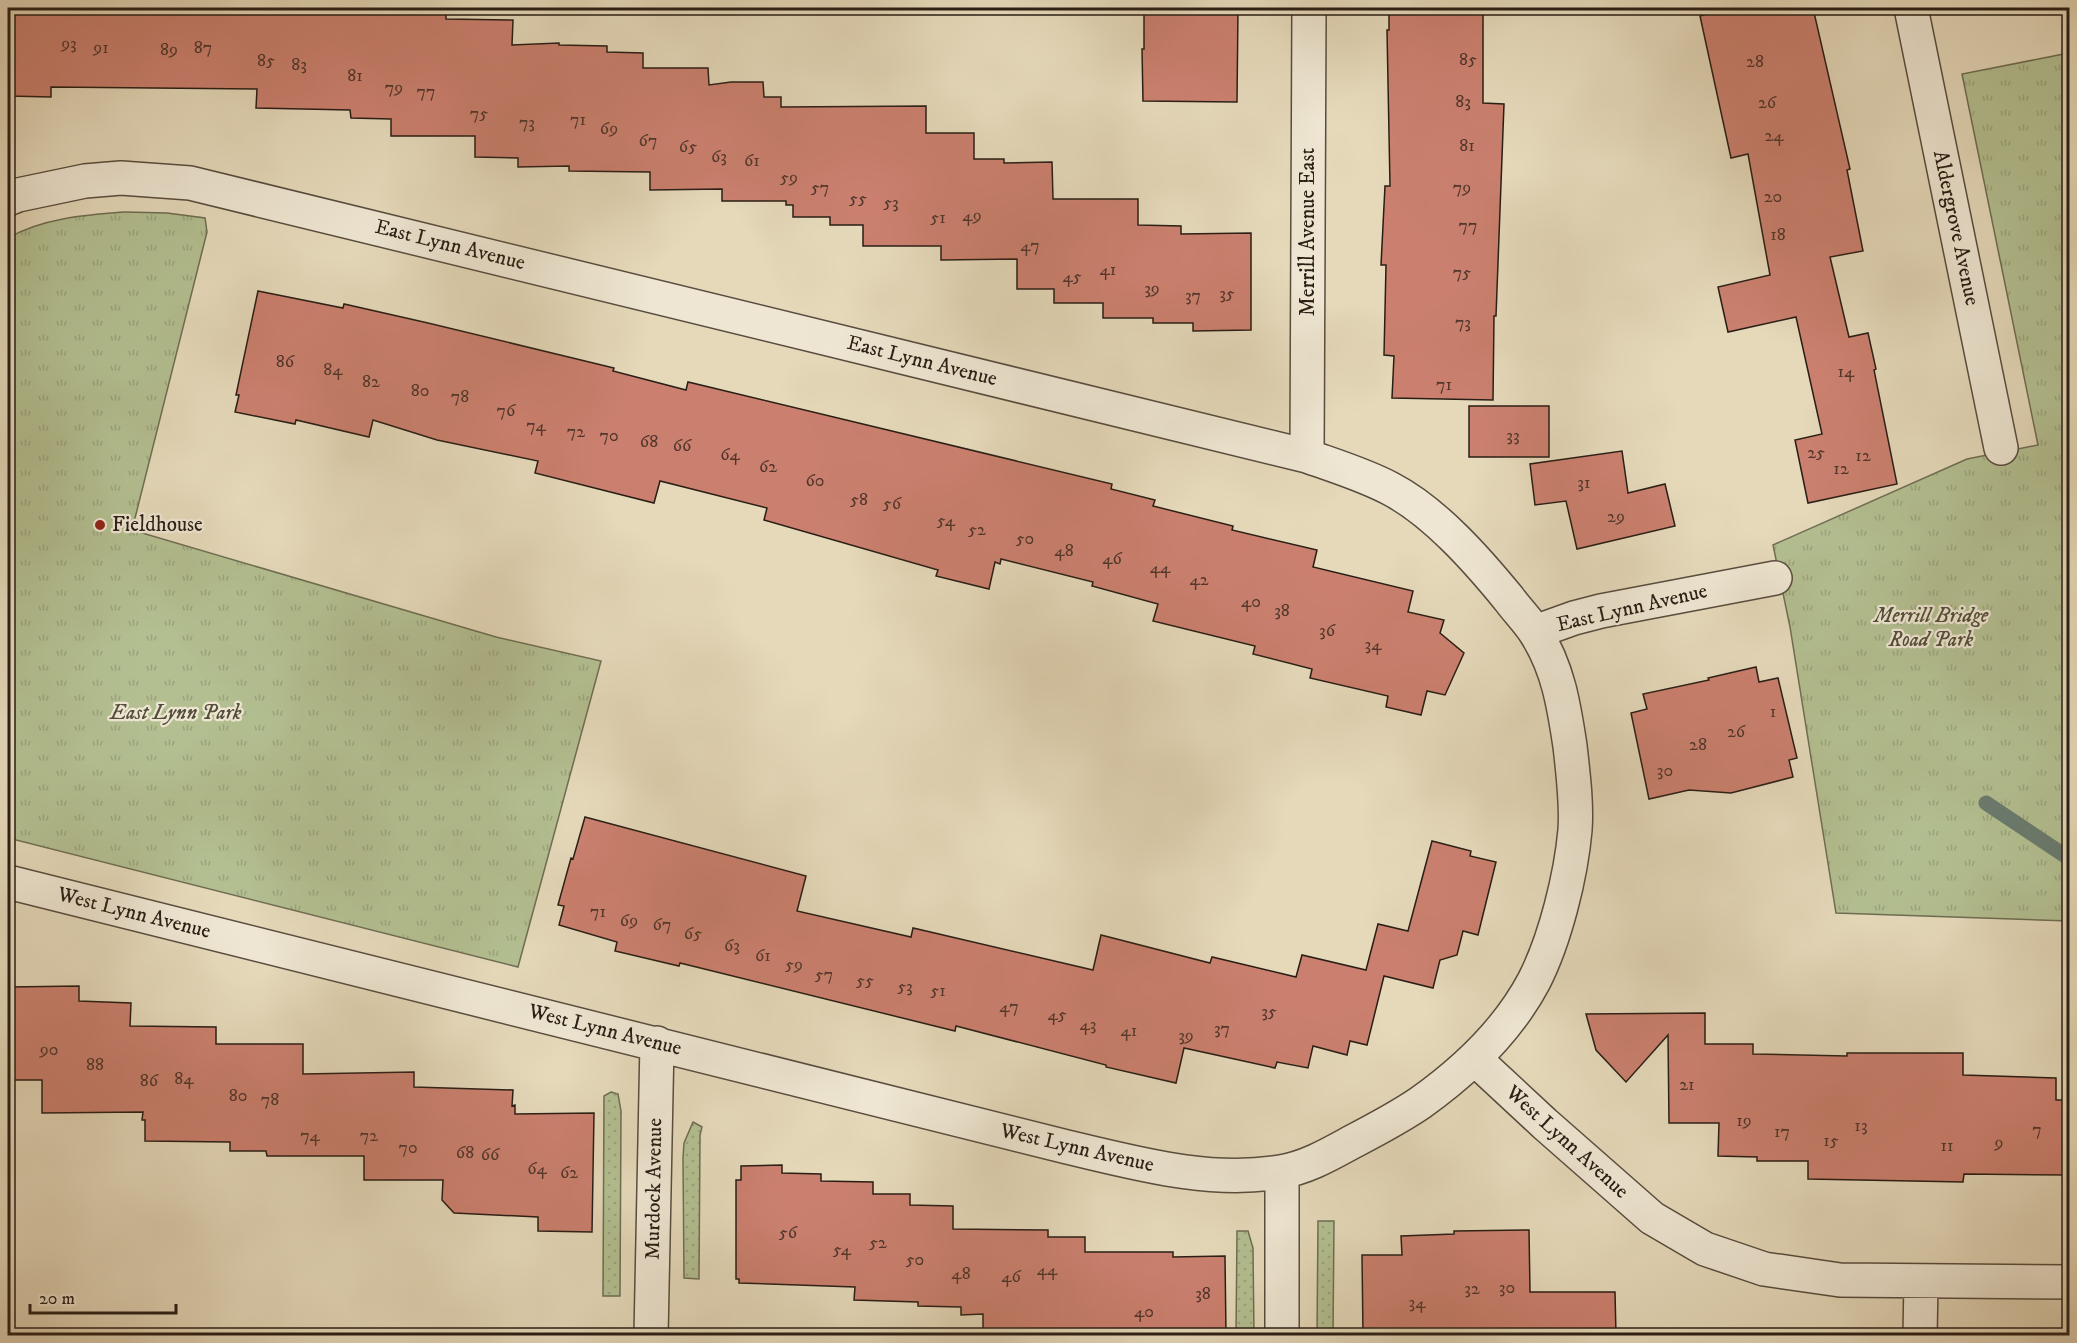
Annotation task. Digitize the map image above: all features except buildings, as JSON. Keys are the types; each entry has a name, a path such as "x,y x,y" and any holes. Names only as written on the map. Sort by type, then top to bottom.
{"street":[{"name":"Merrill Avenue East","path":"1307,456 1310,8"},
{"name":"Aldergrove Avenue","path":"1911,8 2001,448"},
{"name":"East Lynn Avenue","path":"8,199 85,181 121,178 190,183 1307,456 1391,489 1423,509 1486,572 1535,632 1601,611 1775,578"},
{"path":"1475,1059 1512,1014 1534,980 1553,933 1567,886 1575,829 1573,772 1566,718 1556,674 1535,632"},
{"name":"West Lynn Avenue","path":"8,882 657,1043 1067,1148 1179,1172 1235,1176 1282,1172 1314,1162 1402,1115 1475,1059 1652,1218 1706,1249 1764,1269 1840,1280 2070,1282"},
{"name":"Murdock Avenue","path":"651,1335 657,1043"},
{"path":"1282,1172 1282,1335"},
{"path":"1920,1335 1921,1282"}],"green space":[{"name":"Merrill Bridge Road Park","path":"2069,53 2069,921 1836,913 1790,627 1773,545 1967,459 2038,445 1962,74"},
{"name":"East Lynn Park","path":"125,212 167,213 205,218 207,232 132,530 496,637 601,661 518,967 8,838 8,238 21,231 50,222 80,216"},
{"path":"611,1092 618,1094 621,1111 620,1296 603,1296 604,1096"},
{"path":"693,1122 702,1127 700,1135 699,1279 684,1278 683,1158 684,1143"},
{"path":"1318,1221 1334,1221 1333,1335 1317,1335"},
{"path":"1237,1231 1248,1231 1253,1248 1254,1335 1236,1335"}],"waterway":[{"path":"1986,803 2070,859"}],"place":[{"name":"Fieldhouse","path":"100,525"}]}
